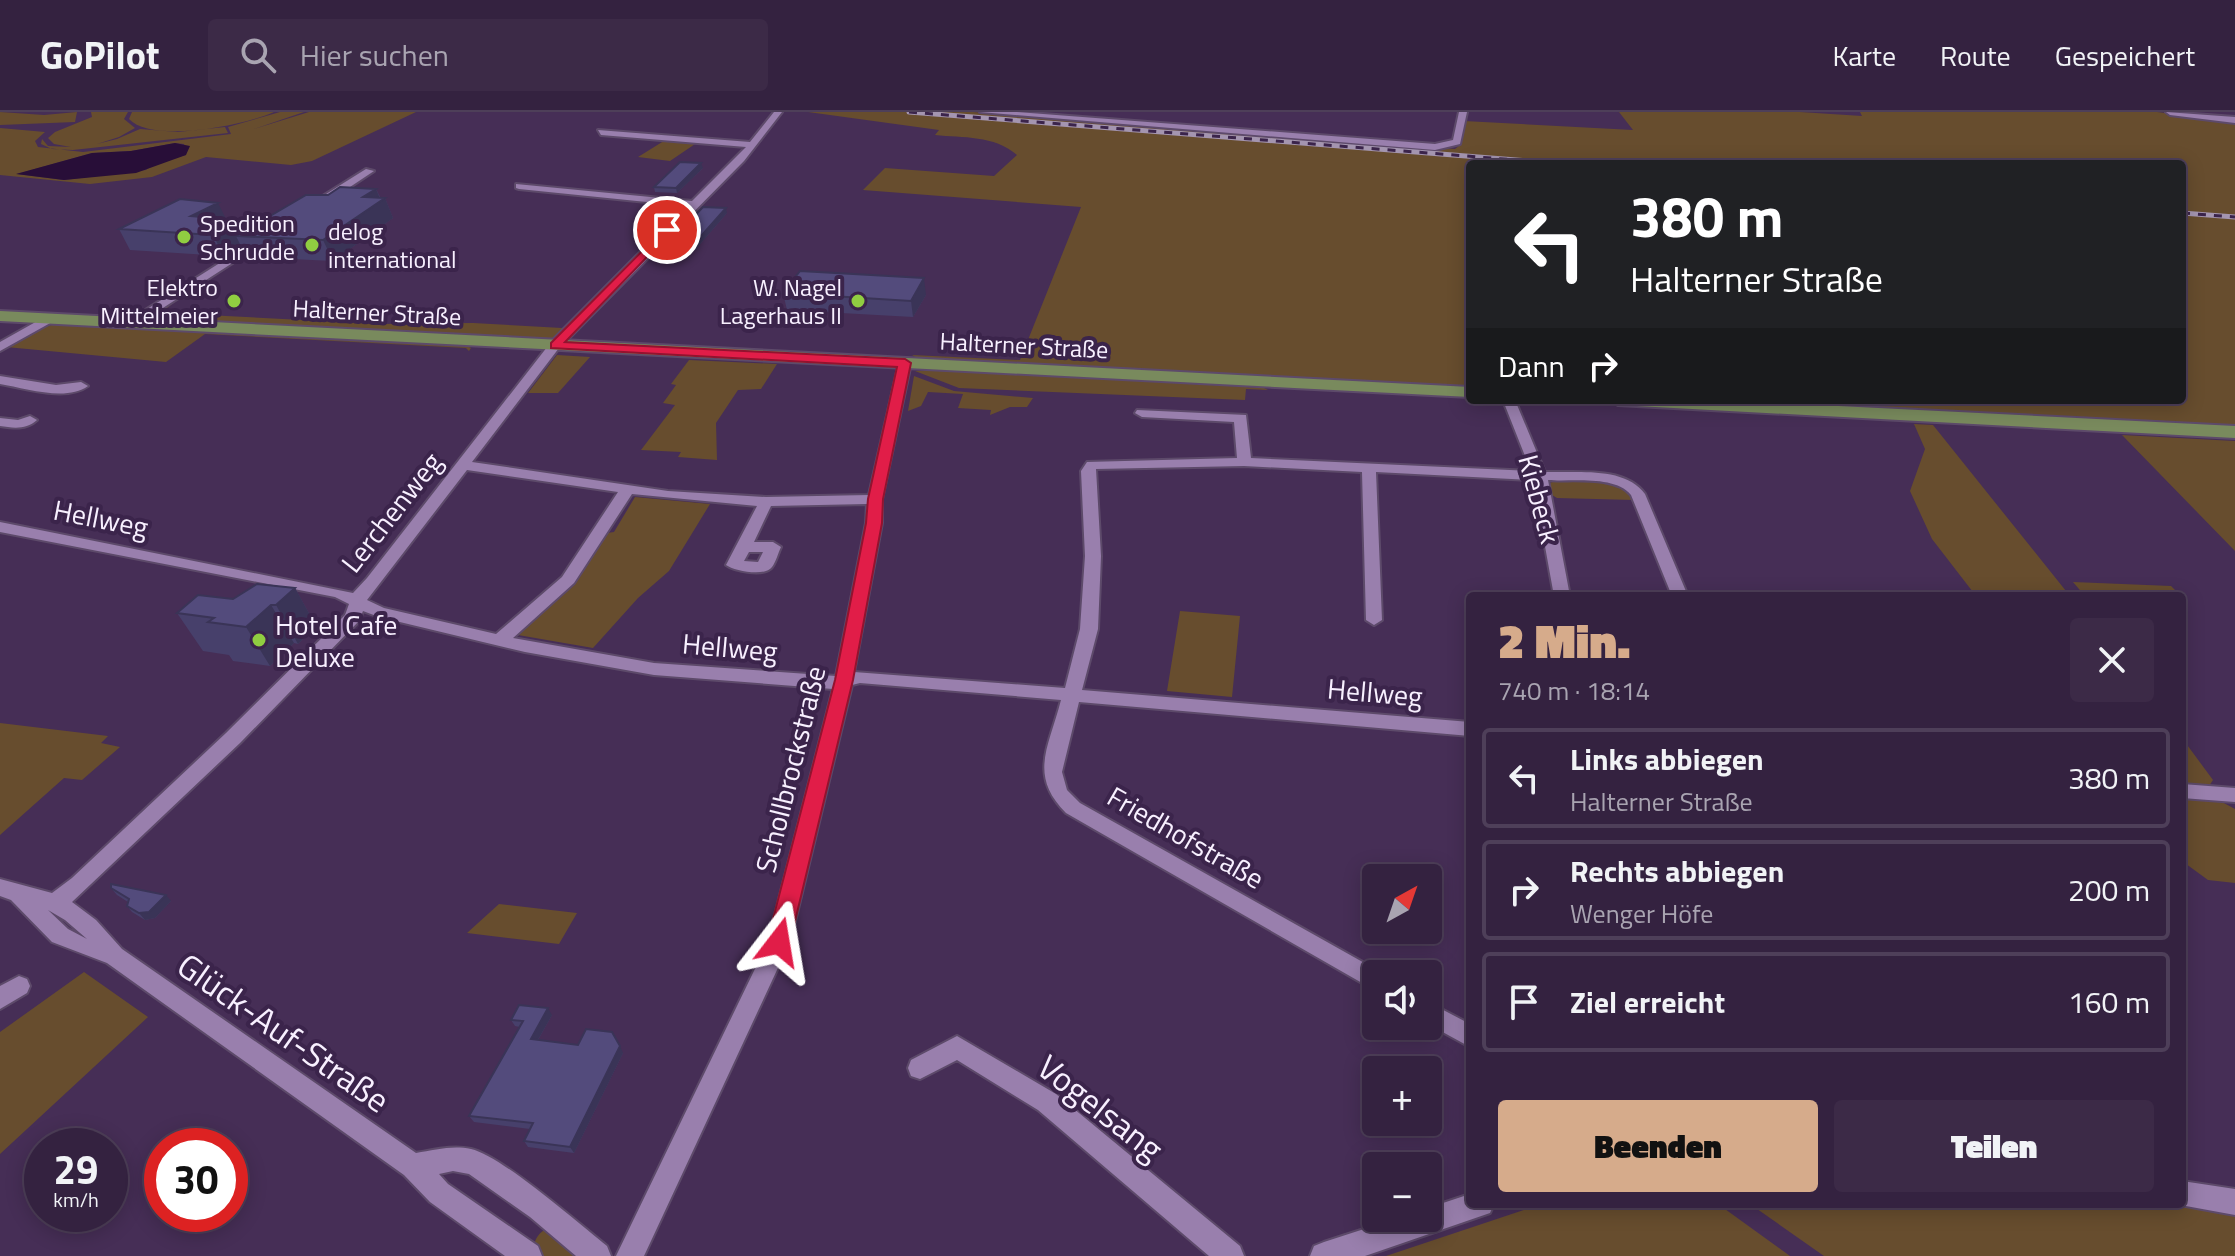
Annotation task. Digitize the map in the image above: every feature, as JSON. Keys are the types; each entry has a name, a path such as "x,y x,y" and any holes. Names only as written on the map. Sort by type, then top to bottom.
{"main road":[{"name":"Halterner Straße","path":"0,316 1466,392"},
{"path":"1695,404 2235,432"}],"street":[{"name":"Lerchenweg","path":"55,903 80,884 233,738 353,617 361,592 373,582 555,345 753,145 770,118 778,112"},
{"path":"984,112 1435,147 1457,142 1463,112"},
{"path":"2170,112 2235,120"},
{"path":"601,132 753,145"},
{"path":"311,208 369,171"},
{"path":"519,186 693,204"},
{"path":"131,323 271,234"},
{"path":"0,347 48,319"},
{"name":"Schollbrockstraße","path":"630,1256 779,942 844,680 874,523 875,499 905,363"},
{"path":"0,380 56,389 81,386"},
{"name":"Kiebeck","path":"1511,404 1539,474 1561,592"},
{"path":"1142,413 1241,418 1244,462 1527,477 1539,474 1611,479 1630,484 1638,494 1678,592"},
{"path":"0,422 19,424 30,420"},
{"name":"Friedhofstraße","path":"1244,462 1092,465 1088,471 1094,591 1089,629 1052,772 1058,793 1073,808 1362,973"},
{"path":"463,465 627,490 766,502 875,499"},
{"path":"1369,469 1374,620"},
{"path":"500,640 568,580 627,490"},
{"path":"744,547 766,502"},
{"name":"Hellweg","path":"0,527 340,593 368,610 500,640 654,669 829,684 860,677 1466,729"},
{"path":"2186,791 2235,795"},
{"name":"Glück-Auf-Straße","path":"10,892 55,903 97,933 114,956"},
{"name":"Glück-Auf-Straße","path":"10,892 43,915 45,923 74,944 114,956 413,1166 439,1193 528,1256"},
{"path":"1442,1020 1466,1034"},
{"name":"Vogelsang","path":"920,1068 957,1047 1047,1102 1230,1256"},
{"path":"413,1166 453,1159 474,1162 539,1208 597,1256"},
{"path":"2186,1195 2235,1202"},
{"path":"1324,1256 1469,1208"}],"shaded area":[{"path":"0,112 44,115 77,112 75,122 0,125"},
{"path":"91,112 128,112 124,119 135,128 97,144 117,139 140,129 178,132 225,127 228,133 73,150 52,149 41,144 42,139 48,146 71,147 54,144 48,138 92,117"},
{"path":"132,112 274,112 222,127 178,131 141,126 129,119"},
{"path":"280,112 304,112 254,129 309,112 416,112 312,161 291,165 206,157 152,177 90,184 0,175 0,128 45,132 35,141 38,147 83,152 231,134 228,127","holes":["184,144 186,155 146,170 64,180 17,174 92,153"]},
{"path":"808,112 973,112 1455,149 1460,145 1464,121 1633,130 1619,112 1800,112 1862,116 1860,112 2157,112 2235,122 2235,426 1801,404 2186,404 2186,160 1466,160 1466,387 917,358 912,355 1020,360 1081,207 863,190 885,168 994,176 1017,155 988,141 935,135 939,130"},
{"path":"667,139 698,142 670,161 638,157"},
{"path":"175,143 190,146 186,155 136,173 64,180 16,174 92,153 131,151"},
{"path":"176,301 167,308 167,313 379,324 473,323 562,328 571,324 554,339 523,339 150,318 170,302"},
{"path":"56,324 471,348 469,351 466,348 205,334 166,362 6,347 37,329"},
{"path":"557,355 590,357 558,393 528,393"},
{"path":"689,360 777,364 761,389 738,390 716,423 717,460 678,457 681,452 641,450 675,405 663,403 676,385 671,384"},
{"path":"915,371 1268,390 1246,389 1245,400 959,388"},
{"path":"914,376 954,391 1033,398 1027,407 1010,407 990,415 991,410 958,408 963,394 928,392 921,406 908,411"},
{"path":"1914,424 1933,425 2067,592 1973,592 1932,539 1910,491 1925,449"},
{"path":"2122,435 2235,441 2235,551"},
{"path":"1559,479 1611,483 1620,486 1634,500 1557,498 1552,495 1550,483"},
{"path":"635,497 710,504 669,571 638,598 593,648 518,635 574,585 569,582 607,533 614,532"},
{"path":"2073,582 2171,586 2177,592 2082,592"},
{"path":"1180,611 1240,616 1232,697 1167,691"},
{"path":"0,723 108,736 101,743 120,747 82,780 64,778 0,835"},
{"path":"2186,743 2213,780 2209,786 2186,783"},
{"path":"2186,799 2222,802 2235,809 2235,883 2208,880 2186,864"},
{"path":"499,904 577,913 559,944 467,933"},
{"path":"84,972 148,1017 28,1128 24,1128 24,1132 0,1154 0,1032"},
{"path":"2186,1206 2235,1213 2235,1256 1824,1256 1756,1208"},
{"path":"1530,1208 1724,1208 1790,1256 1386,1256"},
{"path":"553,1226 591,1256 541,1256 533,1251 538,1235"}],"building":[{"path":"680,162 701,163 676,188 654,187"},
{"path":"340,187 376,189 363,197 385,198 323,240 236,236 306,195 328,195"},
{"path":"180,199 218,203 191,216 237,220 213,235 119,229"},
{"path":"703,207 726,208 694,244 669,243"},
{"path":"800,271 924,278 911,301 783,293"},
{"path":"257,584 295,588 246,627 208,622 214,618 177,613 198,595 233,599"},
{"path":"111,884 166,895 149,912 139,913 127,906 129,899 111,888"},
{"path":"519,1005 548,1008 531,1039 578,1045 586,1029 612,1032 620,1046 570,1147 524,1141 533,1123 469,1116 523,1021 511,1020"}],"railway":[{"path":"909,112 1516,160"},
{"path":"2186,213 2235,217"}],"place":[{"name":"Spedition Schrudde","path":"184,237"},
{"name":"delog international","path":"312,245"},
{"name":"Elektro Mittelmeier","path":"234,301"},
{"name":"W. Nagel Lagerhaus II","path":"858,301"},
{"name":"Hotel Cafe Deluxe","path":"259,640"}],"route":[{"path":"667,230 555,345 905,363 875,499 874,523 844,680 779,942"}]}
